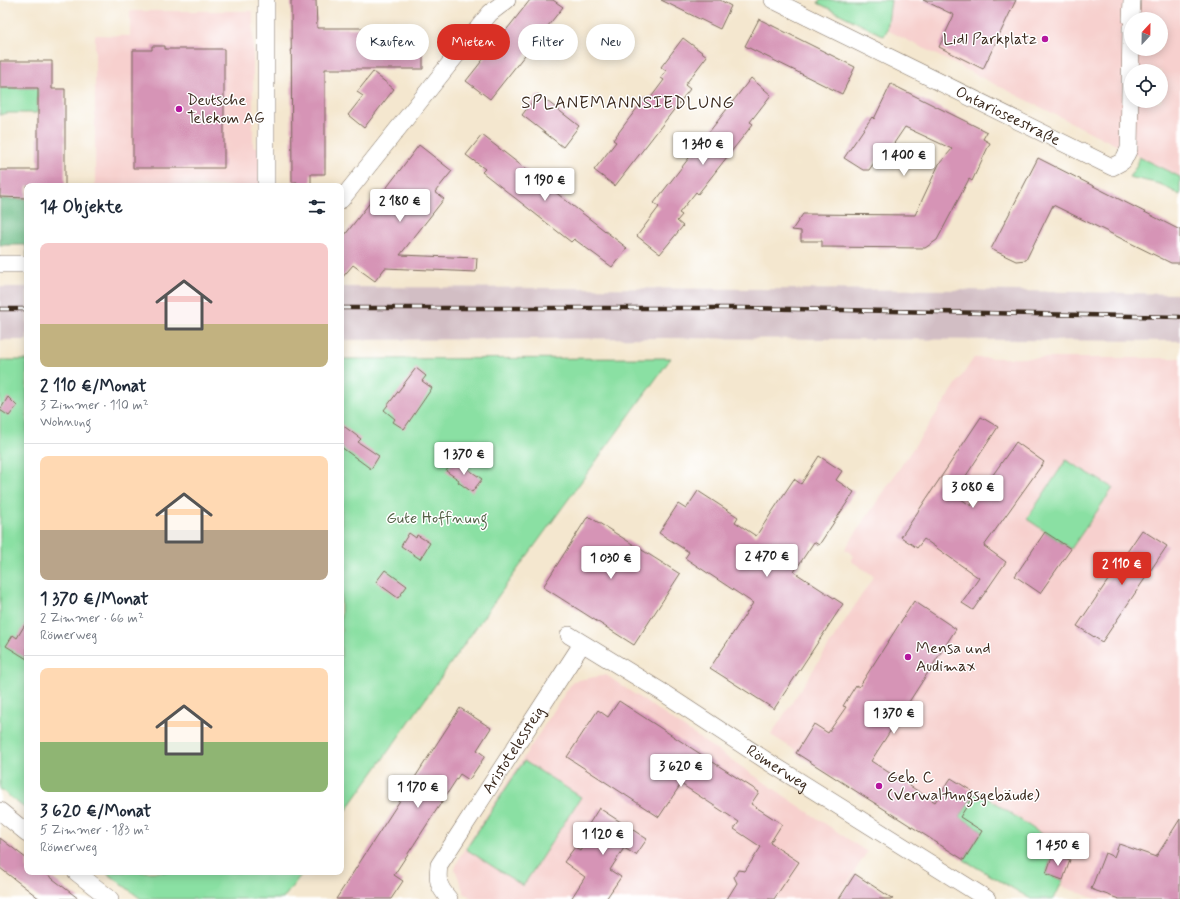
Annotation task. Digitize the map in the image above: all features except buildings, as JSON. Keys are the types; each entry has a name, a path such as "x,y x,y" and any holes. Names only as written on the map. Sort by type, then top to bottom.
{"street":[{"path":"266,0 266,183"},
{"path":"344,196 490,6 508,0"},
{"name":"Ontarioseestraße","path":"773,0 1112,167 1123,161 1129,149 1131,56"},
{"path":"1131,12 1132,0"},
{"path":"0,264 24,264"},
{"name":"Aristotelessteig","path":"444,893 437,877 439,865 576,640"},
{"name":"Römerweg","path":"576,640 662,692 770,763 987,899"},
{"path":"0,811 24,831"},
{"path":"80,875 110,899"}],"shaded area":[{"path":"891,0 1180,0 1180,177 887,30"},
{"path":"130,11 253,11 253,147 260,147 260,183 95,183 95,35 130,36"},
{"path":"0,287 24,287 24,340 0,340"},
{"path":"344,287 965,290 1180,294 1180,341 664,338 344,340"},
{"path":"974,358 1180,358 1180,899 1096,899 1061,886 1054,899 1031,899 771,735 874,576 851,561 854,556 845,549"},
{"path":"606,675 867,852 837,899 473,899 464,893 455,869 460,856 573,681"}],"green space":[{"path":"820,0 891,0 887,30 884,36 818,3"},
{"path":"0,88 38,88 37,113 6,113 0,115"},
{"path":"1139,157 1180,177 1180,195 1160,184 1129,177 1136,167"},
{"path":"0,199 24,199 24,245 0,245"},
{"name":"Gute Hoffnung","path":"671,358 509,581 344,814 344,359"},
{"path":"0,360 24,360 24,808 0,789"},
{"path":"1066,460 1113,488 1071,549 1027,519"},
{"path":"524,761 581,797 523,886 466,849"},
{"path":"975,793 982,794 1062,848 1070,860 1053,854 1046,874 1063,880 1054,899 1031,899 964,860 982,831 960,817"},
{"path":"110,875 301,875 283,899 141,899"}],"railway":[{"path":"344,308 742,308 1180,317"},
{"path":"0,309 24,309"}],"place":[{"name":"Lidl Parkplatz","path":"1045,39"},
{"name":"Deutsche Telekom AG","path":"179,109"},
{"name":"Mensa und Audimax","path":"908,657"},
{"name":"Geb. C (Verwaltungsgebäude)","path":"879,786"}],"district":[{"name":"SPLANEMANNSIEDLUNG","path":"628,103"}]}
